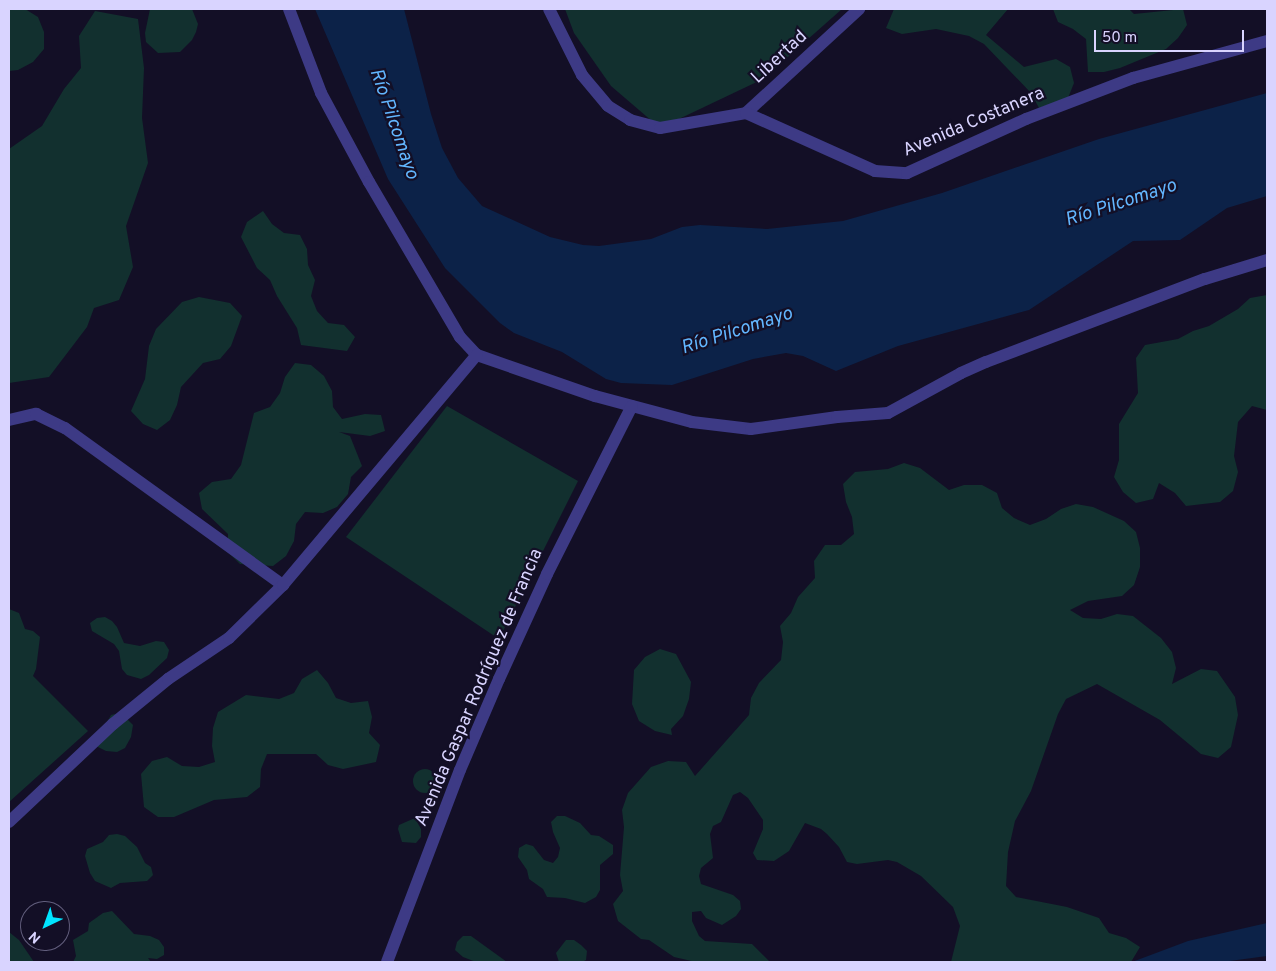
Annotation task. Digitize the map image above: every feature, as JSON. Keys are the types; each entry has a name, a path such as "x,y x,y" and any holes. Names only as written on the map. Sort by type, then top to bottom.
{"street":[{"path":"288,9 320,93 364,174 460,338 477,355 595,396 692,422 751,429 837,417 888,414 961,373 986,362 1205,279 1267,260"},
{"path":"549,9 582,75 608,106 630,120 660,128 746,113"},
{"name":"Libertad","path":"746,113 859,9"},
{"name":"Avenida Costanera","path":"746,113 874,171 907,173 1026,119 1133,78 1267,41"},
{"path":"9,822 113,724 168,680 229,638 283,585 477,355"},
{"name":"Avenida Gaspar Rodríguez de Francia","path":"387,962 460,770 503,670 547,574 632,406"},
{"path":"9,420 36,414 65,428 283,585"}],"green space":[{"path":"9,9 25,9 38,17 44,32 44,49 33,62 18,70 9,71"},
{"path":"150,9 192,9 198,24 196,32 192,40 180,52 158,53 146,42 145,33"},
{"path":"565,9 842,9 763,79 660,128 611,86 574,33"},
{"path":"894,9 1008,9 986,35 1024,67 1056,59 1070,67 1074,83 1068,98 1039,108 1031,93 984,44 969,36 936,29 902,34 886,28"},
{"path":"1053,9 1129,9 1134,14 1183,9 1187,25 1178,38 1166,49 1120,68 1104,72 1088,72 1086,39 1073,29 1058,22"},
{"path":"95,11 138,19 144,68 142,118 148,163 126,226 133,267 119,300 94,308 87,327 49,377 9,383 9,149 42,126 64,89 81,68 79,36"},
{"path":"263,211 272,224 284,233 300,235 307,249 308,265 315,280 311,296 317,311 328,323 344,325 355,337 347,351 301,345 297,328 277,296 270,280 257,268 241,237 247,222"},
{"path":"1267,295 1267,410 1252,406 1238,422 1234,456 1238,472 1233,491 1220,502 1186,506 1175,493 1159,483 1153,499 1136,503 1123,492 1114,477 1119,460 1119,424 1138,393 1136,358 1145,345 1178,339 1193,331 1209,326 1238,309 1250,298"},
{"path":"199,297 230,303 242,316 231,346 220,359 203,363 181,387 177,405 170,420 157,430 143,424 131,411 145,379 149,346 156,329 182,302"},
{"path":"295,363 311,365 324,376 332,391 333,407 342,419 365,414 381,415 385,431 370,436 339,432 350,436 362,466 351,477 348,494 337,507 323,513 305,512 296,524 294,541 286,556 273,566 240,564 228,552 228,534 202,509 199,493 212,482 231,479 241,465 254,413 270,407 280,393 285,377"},
{"path":"447,406 578,481 499,639 346,537"},
{"path":"904,463 920,468 949,490 964,485 982,485 997,493 1002,508 1014,518 1030,525 1046,519 1061,509 1076,504 1093,507 1124,521 1136,532 1140,548 1140,567 1134,585 1122,596 1088,601 1070,610 1083,618 1101,619 1117,614 1133,616 1161,638 1172,652 1176,668 1172,684 1201,669 1217,671 1235,697 1238,715 1231,747 1218,758 1201,754 1160,720 1097,684 1066,699 1058,714 1031,791 1015,821 1008,852 1006,886 1016,897 1067,907 1099,918 1109,933 1126,938 1140,947 1131,962 951,962 960,926 953,907 921,876 897,862 888,860 857,864 847,862 839,847 827,834 821,829 805,823 789,851 774,861 757,860 753,853 763,829 763,820 748,798 740,792 733,795 721,822 713,826 710,834 713,858 701,868 699,876 701,884 733,895 740,901 741,909 736,916 722,925 706,918 701,911 692,912 692,921 699,936 705,941 752,944 770,962 696,962 674,957 649,940 641,939 618,921 613,904 623,891 620,875 624,827 622,810 628,793 651,767 668,761 686,762 695,776 749,715 751,698 759,683 781,660 783,642 780,626 791,613 798,597 815,578 814,561 825,545 841,545 854,534 852,517 846,502 843,484 855,472 888,469"},
{"path":"9,609 19,613 25,629 33,631 40,637 36,669 33,676 88,731 9,802"},
{"path":"105,617 117,627 124,643 140,646 156,641 164,642 169,650 167,658 149,675 141,679 127,675 122,669 119,651 114,644 92,631 90,623 97,618"},
{"path":"660,649 676,654 691,682 689,699 683,716 671,729 672,735 655,731 639,721 632,704 634,670 645,657"},
{"path":"317,670 328,683 336,698 351,703 368,701 372,717 369,733 380,745 376,762 343,769 328,765 316,754 267,754 261,769 260,787 247,797 214,800 174,817 158,817 144,807 141,774 152,761 167,757 182,766 199,767 215,762 212,746 213,728 218,712 246,695 279,699 294,693 302,679"},
{"path":"111,715 124,716 133,725 131,737 125,748 117,752 106,751 94,745"},
{"path":"425,769 434,772 437,781 434,790 425,793 416,790 413,781 416,772"},
{"path":"557,816 565,816 580,823 591,835 599,836 613,845 613,854 600,865 600,890 596,897 585,903 565,898 547,897 543,889 529,879 527,870 518,857 519,848 526,844 533,846 544,860 553,863 558,857 560,848 551,822"},
{"path":"415,818 421,829 421,837 416,843 402,842 398,829 399,825"},
{"path":"109,835 125,836 137,847 145,863 151,867 153,875 147,881 120,883 111,888 95,881 90,873 85,856 87,849 103,842"},
{"path":"112,911 134,934 150,936 159,940 164,947 164,955 157,959 148,958 151,962 73,962 76,956 73,940 88,931 89,923 103,913"},
{"path":"9,932 20,941 20,951 26,951 34,962 9,962"},
{"path":"463,936 471,936 507,962 476,962 463,957 455,950 457,942"},
{"path":"566,940 574,940 587,951 586,960 582,962 559,962 556,953"}],"water":[{"name":"Río Pilcomayo","path":"315,9 404,9 431,114 442,148 458,178 482,206 550,237 583,245 599,246 651,239 682,227 700,225 767,229 843,221 942,193 1099,139 1267,93 1267,196 1227,208 1180,240 1133,241 1029,310 898,346 836,371 803,356 786,353 753,359 672,385 621,383 606,379 562,352 514,333 500,323 445,268 388,179"},
{"path":"1267,923 1267,956 1222,962 1132,962 1188,941"}]}
